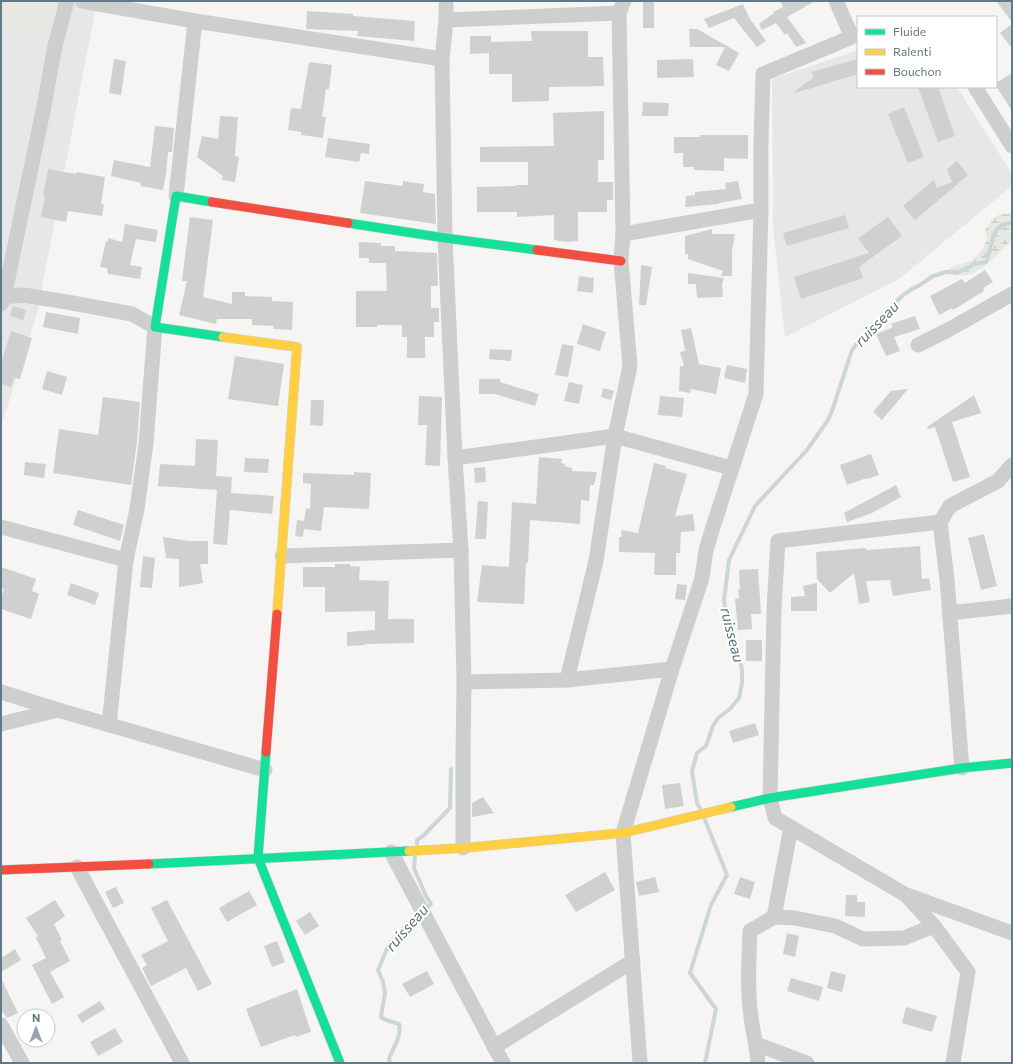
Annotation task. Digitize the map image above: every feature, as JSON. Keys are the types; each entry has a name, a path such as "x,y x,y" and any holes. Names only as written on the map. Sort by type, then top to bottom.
{"street":[{"path":"67,1 55,46 43,111 2,301 23,295 132,314 155,327 297,347 258,858 340,1063"},
{"path":"82,1 195,21 442,59"},
{"path":"446,1 446,20 442,59 446,238 455,458 461,550 464,682 463,848"},
{"path":"640,1063 624,833 672,669 702,578 706,550 731,468 740,446 756,394 761,210 760,142 763,74 855,37 836,1"},
{"path":"446,20 621,7 623,234 621,262 630,366 615,436 596,561 567,680"},
{"path":"109,725 126,560 137,509 146,443 155,327 176,196 195,21"},
{"path":"976,88 1012,146"},
{"path":"176,196 446,238 621,262"},
{"path":"623,234 761,210"},
{"path":"918,345 1012,294"},
{"path":"455,458 615,436 731,468"},
{"path":"962,768 940,522 950,506 998,481 1012,465"},
{"path":"940,522 778,540 774,609 770,798 775,818 906,894 1012,933"},
{"path":"1,527 126,560"},
{"path":"282,556 461,550"},
{"path":"949,613 1012,606"},
{"path":"464,682 567,680 672,669"},
{"path":"1,692 265,770"},
{"path":"1,724 58,710"},
{"path":"1,870 463,848 624,833 681,820 718,809 770,798 962,768 1012,763"},
{"path":"774,917 791,827"},
{"path":"391,852 503,1063"},
{"path":"77,867 182,1063"},
{"path":"906,894 934,926 968,972 953,1063"},
{"path":"758,1063 751,1009 749,967 750,931 774,917 795,918 835,926 863,938 904,938 934,926"},
{"path":"494,1046 633,961"},
{"path":"1,1026 22,1063"},
{"path":"756,1044 807,1063"}],"shaded area":[{"path":"1,1 97,1 37,314 1,426"},
{"path":"857,50 857,88 958,88 1012,174 1012,186 899,279 785,337 773,227 772,79"}],"green space":[{"path":"1,1 57,1 47,35 1,25"},
{"path":"1012,213 1012,240 991,261 974,273 956,275 946,272 951,267 971,261 981,252 987,239 985,230 992,220 998,215"}],"building":[{"path":"643,1 654,1 654,28 643,28"},
{"path":"780,1 815,1 787,17 806,43 796,47 787,33 785,35 776,23 762,30 759,24 774,13 773,12 783,7"},
{"path":"996,1 1012,1 1012,22"},
{"path":"743,4 750,19 766,41 757,47 734,18 709,28 704,19"},
{"path":"307,11 353,14 353,16 415,21 414,41 357,36 358,31 306,29"},
{"path":"1012,24 1012,48 1000,33"},
{"path":"689,29 697,29 739,53 729,71 716,65 725,47 690,47"},
{"path":"531,31 588,31 588,57 603,57 604,86 549,87 549,101 512,102 512,74 489,74 489,53 470,54 470,36 491,36 491,42 532,41"},
{"path":"114,59 126,61 121,95 109,93"},
{"path":"693,59 694,77 657,78 657,60"},
{"path":"857,59 857,74 795,93 794,92 814,77 811,72"},
{"path":"309,62 332,65 329,89 326,89 322,117 326,117 323,138 301,135 301,132 288,130 291,108 301,109"},
{"path":"1012,73 1012,111 997,88 997,82"},
{"path":"918,88 938,88 955,136 938,142"},
{"path":"643,102 669,103 668,116 642,116"},
{"path":"904,107 924,157 908,163 888,114"},
{"path":"604,111 604,160 598,160 598,182 613,182 613,200 607,200 607,212 578,212 578,241 565,242 554,240 554,215 517,217 517,212 477,212 477,187 528,185 528,162 480,162 480,147 554,146 553,113"},
{"path":"220,116 238,117 235,156 239,157 235,182 222,180 223,176 197,157 202,136 218,139"},
{"path":"155,126 174,128 172,152 168,152 163,190 140,186 141,183 111,176 114,160 150,167"},
{"path":"700,135 748,135 748,159 724,158 724,171 694,170 694,167 683,167 683,153 674,153 674,137 700,137"},
{"path":"328,138 370,144 369,154 361,153 359,162 325,157"},
{"path":"957,161 968,175 915,220 903,206 934,180 937,188 952,182 947,169"},
{"path":"48,169 105,177 101,204 104,204 102,216 68,211 66,222 41,217"},
{"path":"365,181 403,186 403,181 424,184 423,192 435,194 436,224 360,213"},
{"path":"738,181 742,199 719,204 685,207 686,196 695,195 695,192 726,189 725,183"},
{"path":"845,215 849,228 787,246 783,233"},
{"path":"190,217 213,220 203,297 232,304 232,292 245,292 245,296 272,297 272,301 293,302 292,330 273,329 274,326 252,325 252,319 217,319 216,324 179,315 187,281 182,281"},
{"path":"888,217 902,236 859,267 863,278 801,299 794,277 869,253 858,238"},
{"path":"125,224 158,230 156,242 136,239 130,265 142,267 140,279 108,274 107,268 100,267 106,241 108,242 108,238 122,242"},
{"path":"712,229 712,234 735,234 732,251 732,276 721,276 723,271 688,259 688,254 685,254 685,236"},
{"path":"359,242 381,243 381,246 395,246 395,251 437,253 438,286 431,286 431,308 439,308 439,322 434,322 434,337 425,337 425,358 407,358 407,337 402,337 402,325 356,327 356,291 387,291 386,263 369,263 369,258 359,258"},
{"path":"641,265 652,267 646,305 639,305"},
{"path":"985,270 993,282 983,288 984,291 953,310 952,308 939,315 930,296 962,279 965,283"},
{"path":"688,273 724,278 722,284 723,297 697,298 696,284 688,284"},
{"path":"579,276 594,278 593,293 577,291"},
{"path":"13,306 26,310 23,320 10,316"},
{"path":"46,312 80,318 78,334 43,327"},
{"path":"915,316 920,329 894,337 900,351 886,356 876,334 893,327 891,324"},
{"path":"583,324 606,332 600,351 577,344"},
{"path":"691,328 699,364 721,368 716,394 691,389 690,393 679,391 680,366 684,366 680,352 685,351 681,330"},
{"path":"11,331 32,338 20,379 14,378 11,387 1,384 1,363"},
{"path":"562,344 574,346 568,377 555,375"},
{"path":"490,349 512,350 511,361 489,359"},
{"path":"235,356 284,364 278,406 228,399"},
{"path":"727,365 747,369 745,383 724,378"},
{"path":"47,371 67,377 62,395 42,389"},
{"path":"479,379 500,379 500,382 539,394 535,406 495,394 479,394"},
{"path":"569,382 583,385 579,404 564,401"},
{"path":"603,388 614,391 611,400 601,397"},
{"path":"908,389 882,420 873,412 891,391"},
{"path":"974,395 981,413 952,422 970,477 953,482 935,427 928,429 927,427"},
{"path":"419,396 442,397 440,466 425,465 427,425 418,425"},
{"path":"660,396 684,398 682,417 658,415"},
{"path":"103,397 140,402 137,442 131,485 53,473 59,429 98,435"},
{"path":"311,400 324,400 323,426 310,425"},
{"path":"196,439 218,440 216,476 232,477 231,493 274,496 272,514 230,510 227,545 213,544 217,490 158,486 160,464 195,466"},
{"path":"871,454 879,475 847,485 840,465"},
{"path":"539,457 562,459 561,463 565,464 564,466 572,468 572,471 597,472 594,485 590,485 589,501 581,500 580,524 530,520 524,604 477,602 482,565 509,567 512,502 536,504"},
{"path":"245,458 269,459 268,473 244,472"},
{"path":"25,462 46,464 44,478 24,475"},
{"path":"654,463 666,466 665,468 687,474 675,516 693,514 695,531 681,532 680,553 676,553 676,575 654,575 655,553 619,552 619,537 622,537 621,530 638,533"},
{"path":"485,467 486,482 475,483 474,468"},
{"path":"354,472 371,473 369,509 324,507 321,531 304,529 303,537 295,536 297,520 304,521 306,508 310,509 311,484 303,483 303,473 354,475"},
{"path":"896,485 901,497 872,513 847,522 844,513"},
{"path":"478,501 488,502 486,539 475,539"},
{"path":"78,510 124,525 120,541 73,525"},
{"path":"984,534 997,586 981,590 968,538"},
{"path":"163,537 189,541 208,541 208,564 200,564 203,583 179,587 179,559 166,558"},
{"path":"920,546 922,579 929,578 931,590 893,596 890,580 866,581 870,602 859,604 854,573 830,593 817,579 816,552"},
{"path":"143,556 155,558 152,588 140,587"},
{"path":"335,564 350,564 350,566 360,567 359,580 389,581 388,619 414,619 414,643 347,646 347,632 375,630 375,611 325,612 325,587 303,587 303,567 335,567"},
{"path":"1,567 36,579 32,591 39,594 31,619 1,609 1,598 4,589 1,588"},
{"path":"758,569 761,614 751,614 752,629 738,630 735,599 739,598 739,570"},
{"path":"71,583 99,593 95,605 67,595"},
{"path":"817,583 817,611 791,611 791,597 805,596 803,586"},
{"path":"677,584 687,585 685,600 675,599"},
{"path":"746,640 762,640 762,661 746,661"},
{"path":"755,723 759,735 733,743 729,731"},
{"path":"680,783 684,806 665,809 662,785"},
{"path":"483,797 494,813 472,817 472,803"},
{"path":"605,872 615,890 576,912 565,895"},
{"path":"655,877 659,892 639,896 636,882"},
{"path":"740,877 755,882 750,899 734,894"},
{"path":"116,887 124,903 113,908 105,892"},
{"path":"249,891 257,905 227,922 219,908"},
{"path":"846,895 857,895 857,902 865,902 865,917 845,916"},
{"path":"55,900 65,916 54,924 62,940 60,941 70,961 50,972 64,997 52,1004 32,965 46,958 36,938 38,936 26,918"},
{"path":"167,900 212,984 198,991 186,968 151,986 142,968 147,965 141,955 168,941 151,908"},
{"path":"310,912 319,926 305,935 296,921"},
{"path":"787,933 799,936 795,957 783,954"},
{"path":"277,941 285,962 272,967 264,946"},
{"path":"15,949 21,960 1,972 1,958"},
{"path":"427,971 434,984 410,997 402,984"},
{"path":"831,971 846,975 842,992 827,988"},
{"path":"1,978 16,1009 16,1014 7,1018 1,1009"},
{"path":"791,978 823,987 819,1001 787,991"},
{"path":"297,989 311,1032 296,1037 295,1035 261,1047 246,1009"},
{"path":"100,1001 105,1009 82,1023 77,1015"},
{"path":"906,1007 937,1016 932,1032 902,1023"},
{"path":"115,1028 123,1042 98,1056 90,1042"}],"waterway":[{"name":"ruisseau","path":"700,808 697,803 692,771 697,753 706,746 713,726 718,718 730,709 739,698 742,683 742,670 739,655 727,622 724,600 729,560 755,506 807,450 828,420 852,350 862,337 902,296 933,276 946,272 959,272 975,264 986,262 993,236 996,231 1005,224 1012,223"},
{"name":"ruisseau","path":"417,844 417,840 424,835 450,808 451,769"},
{"name":"ruisseau","path":"705,820 727,875 711,905 690,973 716,1009 705,1063"},
{"name":"ruisseau","path":"415,857 414,868 431,904 425,909"},
{"name":"ruisseau","path":"390,1063 389,1059 397,1042 400,1029 399,1024 381,1017 385,993 383,982 378,970 389,944 420,914"}],"traffic: fast":[{"path":"212,202 176,196 155,327 223,337"},
{"path":"348,223 537,250"},
{"path":"266,752 258,858 340,1063"},
{"path":"731,807 770,798 962,768 1012,763"},
{"path":"149,864 409,851"}],"traffic: slow":[{"path":"223,337 297,347 277,614"},
{"path":"409,851 463,848 623,833 731,807"}],"traffic: jam":[{"path":"212,202 348,223"},
{"path":"537,250 621,261"},
{"path":"266,752 277,614"},
{"path":"1,870 149,864"}]}
